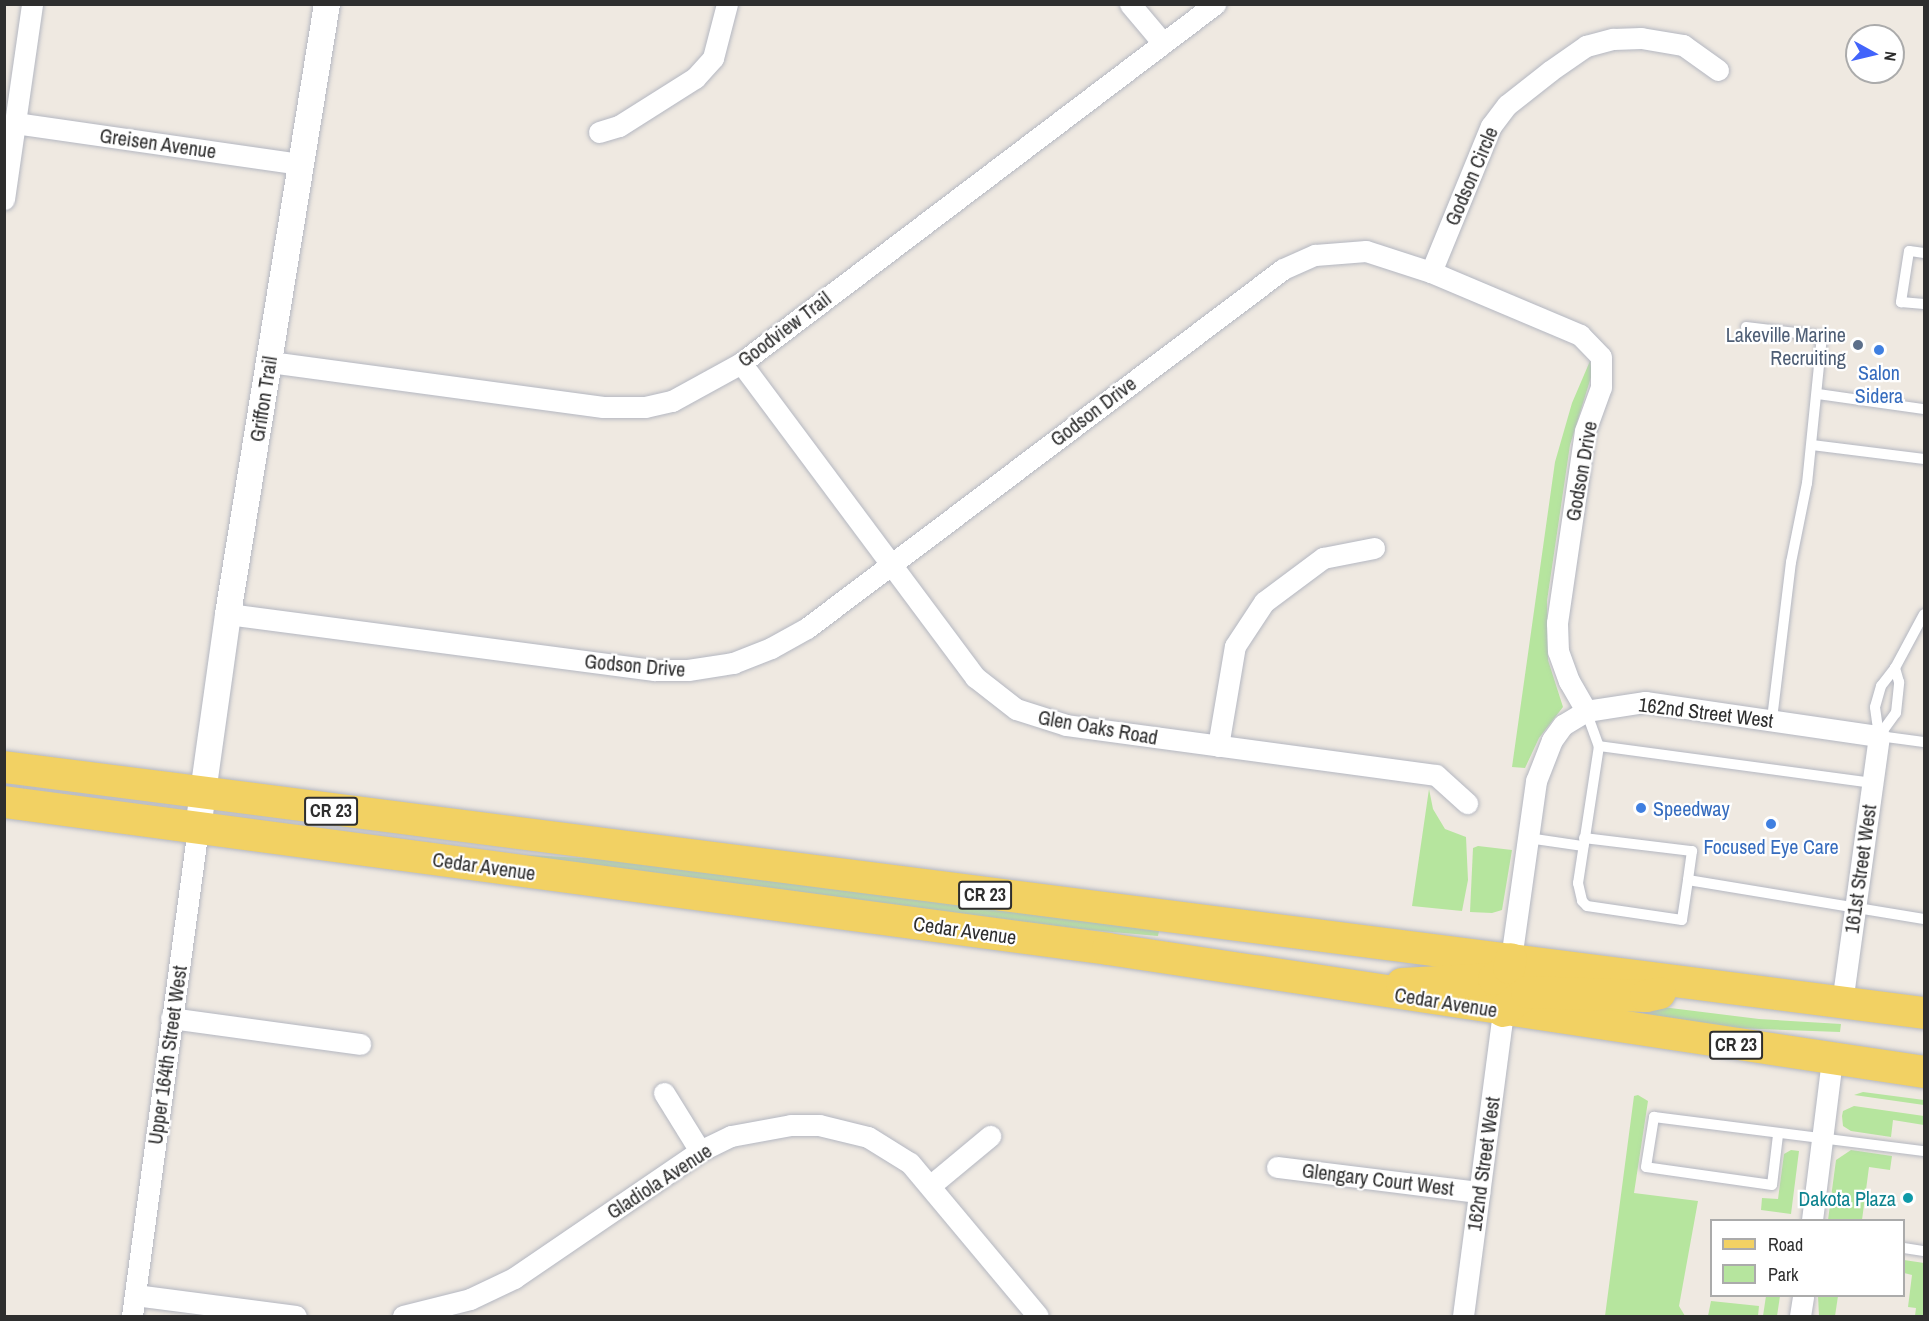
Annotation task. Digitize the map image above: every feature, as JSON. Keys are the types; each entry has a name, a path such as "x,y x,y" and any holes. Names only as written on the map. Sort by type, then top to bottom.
{"main road":[{"name":"Cedar Avenue","path":"4,767 1924,1013"},
{"name":"Cedar Avenue","path":"4,802 1096,948 1503,1011 1924,1072"},
{"path":"1359,989 1446,979 1485,981 1502,975 1511,959"},
{"path":"1503,1011 1527,992 1646,996 1696,984"}],"street":[{"path":"4,199 32,4"},
{"name":"Griffon Trail","path":"203,794 228,614 327,4"},
{"path":"598,132 619,126 695,78 713,58 727,4"},
{"path":"1130,4 1163,43"},
{"name":"Goodview Trail","path":"270,362 630,408 672,401 741,363 1215,4"},
{"name":"Godson Circle","path":"1431,272 1491,126 1507,105 1550,71 1586,46 1613,39 1641,38 1683,45 1718,70"},
{"name":"Greisen Avenue","path":"15,123 301,164"},
{"name":"Godson Drive","path":"228,614 654,670 719,667 771,648 807,628 1283,269 1315,255 1366,251 1431,272 1580,335 1601,357 1602,380 1585,431 1557,623 1558,651 1569,681 1586,711"},
{"name":"Glen Oaks Road","path":"741,363 975,677 1016,709 1066,725 1436,775 1467,803"},
{"path":"1218,746 1235,646 1264,602 1323,558 1374,548"},
{"name":"162nd Street West","path":"1511,959 1528,838 1543,758 1563,725 1586,711 1645,702 1879,736"},
{"name":"161st Street West","path":"1842,1002 1879,736"},
{"name":"Upper 164th Street West","path":"132,1317 203,794"},
{"name":"162nd Street West","path":"1463,1317 1503,1011"},
{"path":"171,1018 360,1044"},
{"path":"1812,1219 1832,1059"},
{"path":"664,1093 700,1151"},
{"name":"Gladiola Avenue","path":"403,1317 470,1299 514,1278 700,1151 731,1136 761,1128 819,1125 868,1137 910,1163 931,1185 1038,1317"},
{"path":"931,1185 990,1136"},
{"name":"Glengary Court West","path":"1277,1167 1479,1192"},
{"path":"135,1295 296,1317"},
{"path":"1800,1317 1803,1297"}],"lane":[{"path":"1924,253 1909,251 1901,302 1924,304"},
{"path":"1746,327 1822,336 1812,445 1791,562 1772,720"},
{"path":"1818,394 1924,409"},
{"path":"1812,445 1924,459"},
{"path":"1879,736 1875,707 1881,686 1895,668 1924,617"},
{"path":"1879,736 1896,713 1899,682 1895,668"},
{"path":"1528,838 1584,842 1692,851 1682,920 1587,906 1582,901 1578,883 1584,842 1599,746 1586,711"},
{"path":"1879,736 1924,742"},
{"path":"1599,746 1872,783"},
{"path":"1688,880 1855,905 1924,919"},
{"path":"1778,1135 1772,1185 1646,1167 1654,1118 1778,1135 1822,1138 1924,1151"},
{"path":"1905,1248 1924,1251"}],"green space":[{"path":"1590,361 1592,374 1570,445 1547,601 1548,660 1563,707 1539,738 1525,768 1512,767 1555,462 1572,403"},
{"path":"1429,789 1433,809 1445,829 1466,837 1468,880 1462,911 1412,906"},
{"path":"1478,846 1512,850 1502,910 1492,913 1470,912 1473,848"},
{"path":"527,855 620,860 1159,931 1158,936 1033,925 527,859"},
{"path":"1654,1006 1759,1019 1841,1024 1840,1032 1733,1028 1607,1010"},
{"path":"1863,1092 1924,1100 1924,1105 1854,1095"},
{"path":"1638,1095 1648,1101 1634,1193 1698,1201 1679,1306 1685,1316 1605,1316 1634,1096"},
{"path":"1854,1106 1924,1116 1924,1125 1893,1120 1891,1137 1851,1131 1843,1126 1842,1116 1843,1111"},
{"path":"1791,1150 1799,1151 1791,1214 1761,1210 1762,1198 1778,1199 1784,1154"},
{"path":"1851,1150 1892,1156 1890,1170 1869,1167 1862,1219 1828,1219 1836,1160"},
{"path":"1905,1260 1924,1263 1924,1316 1915,1316 1916,1308 1908,1307 1912,1275 1905,1273"},
{"path":"1766,1297 1780,1297 1777,1316 1763,1316"},
{"path":"1818,1297 1838,1297 1835,1316 1819,1316"},
{"path":"1711,1301 1759,1306 1758,1316 1708,1316"}],"place":[{"name":"Lakeville Marine Recruiting","path":"1858,345"},
{"name":"Salon Sidera","path":"1879,350"},
{"name":"Speedway","path":"1641,808"},
{"name":"Focused Eye Care","path":"1771,824"},
{"name":"Dakota Plaza","path":"1908,1198"}]}
